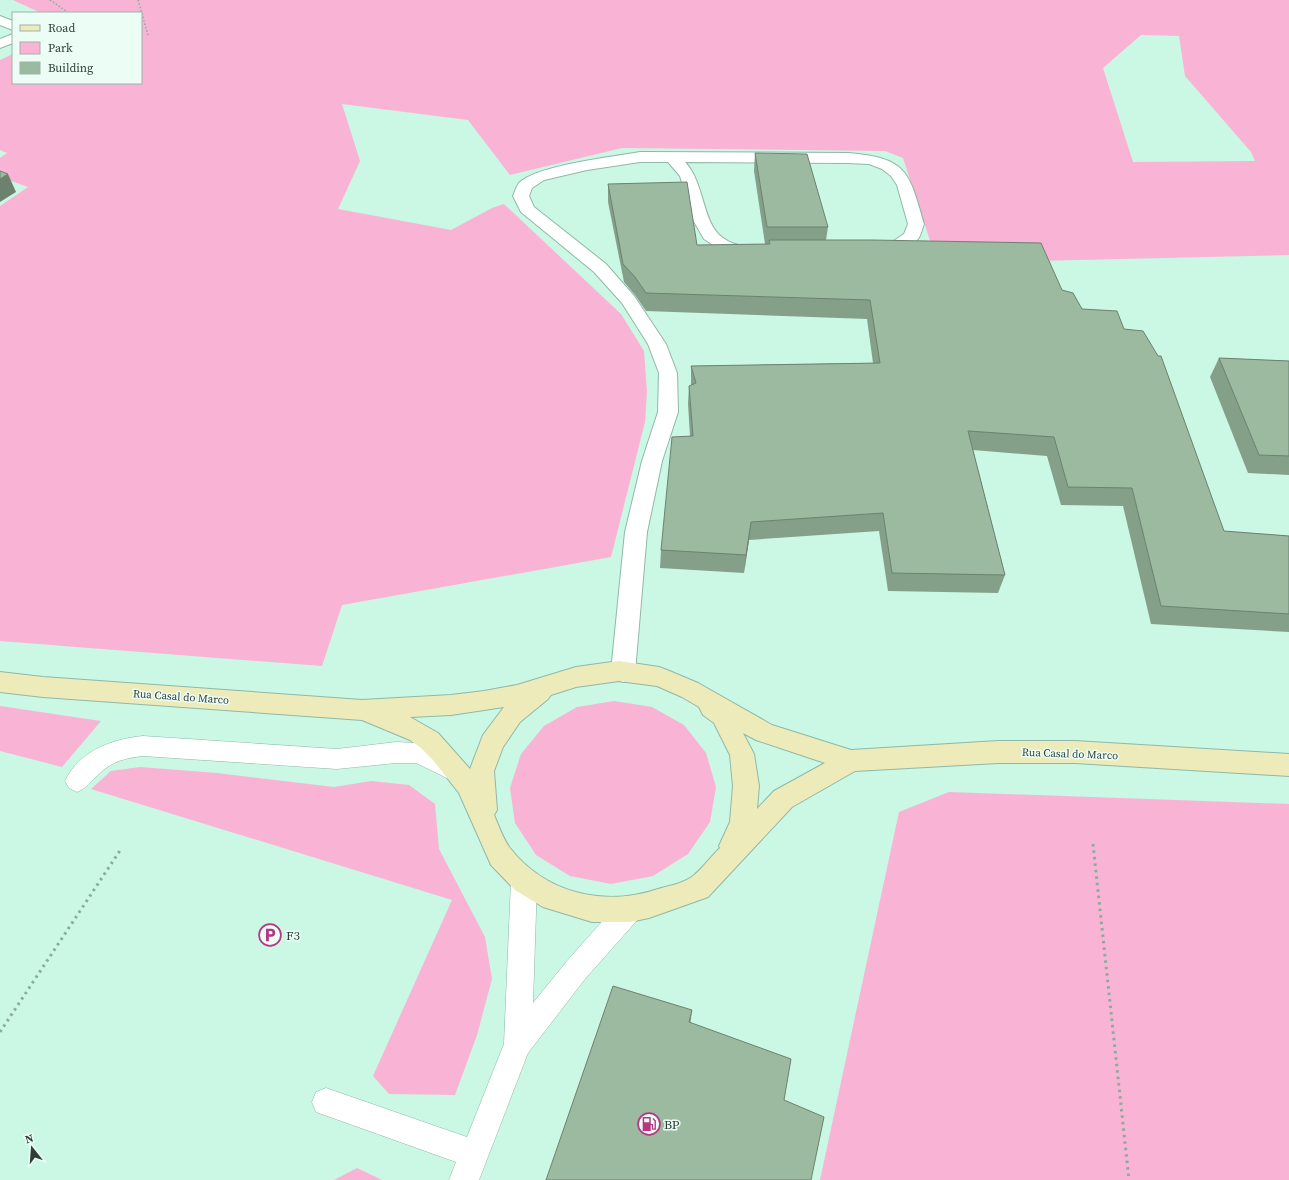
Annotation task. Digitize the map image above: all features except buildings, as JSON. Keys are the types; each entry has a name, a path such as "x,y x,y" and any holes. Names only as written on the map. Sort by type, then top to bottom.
{"main road":[{"name":"Rua Casal do Marco","path":"0,682 43,687 362,710 451,705 484,701 517,695 576,677 624,672 659,677 690,690 765,733 851,762 983,753 1075,752 1289,765"},
{"name":"Rua Casal do Marco","path":"485,822 482,771 492,742 512,715 540,692 576,677"},
{"name":"Rua Casal do Marco","path":"690,690 722,716 742,754 746,786 743,822 726,858"},
{"name":"Rua Casal do Marco","path":"362,710 405,726 427,738 468,786 500,856 524,881 552,898 592,909 630,909 649,905 699,888 783,799 851,762"}],"street":[{"path":"0,44 7,28"},
{"path":"672,157 683,168 688,177 706,232 717,242 734,250 761,252"},
{"path":"624,672 636,532 652,461 668,412 668,372 657,344 628,300 600,268 559,236 528,209 520,196 525,186 539,177 587,165 640,158 848,158 872,160 887,166 898,173 905,185 916,224 911,237 897,246 864,252"}],"lane":[{"path":"77,781 91,765 104,756 125,747 143,746 339,759 380,753 416,753 438,761 461,776"},
{"path":"518,1044 524,881"},
{"path":"464,1180 518,1044 576,970 630,909"},
{"path":"326,1102 474,1154"}],"path":[{"path":"50,0 67,12"},
{"path":"138,0 141,12"},
{"path":"142,14 148,35"},
{"path":"1093,844 1129,1180"},
{"path":"0,1032 121,849"}],"green space":[{"path":"13,0 1289,0 1289,255 1035,261 936,259 903,158 885,151 622,148 510,175 468,120 342,104 360,161 338,209 451,230 492,208 504,204 621,314 644,351 647,392 645,422 611,557 342,605 322,666 0,641 0,206 28,187 0,177 0,158 7,153 0,150 0,60 12,54 12,84 142,84 142,12 39,12","holes":["1141,35 1179,36 1185,76 1251,152 1255,161 1133,162 1103,68"]},
{"path":"614,701 652,707 684,725 706,753 716,787 710,822 688,854 653,876 611,884 570,876 536,855 515,823 510,788 521,754 544,726 577,707"},
{"path":"0,706 101,721 62,767 0,751"},
{"path":"140,767 217,773 334,787 371,781 409,785 435,804 439,849 485,937 492,979 477,1035 455,1095 389,1094 373,1076 452,900 91,789 111,771"},
{"path":"949,792 1289,804 1289,1180 820,1180 899,812"},
{"path":"357,1168 382,1180 334,1180"}],"place":[{"name":"F3","path":"270,935"},
{"name":"BP","path":"649,1124"}]}
